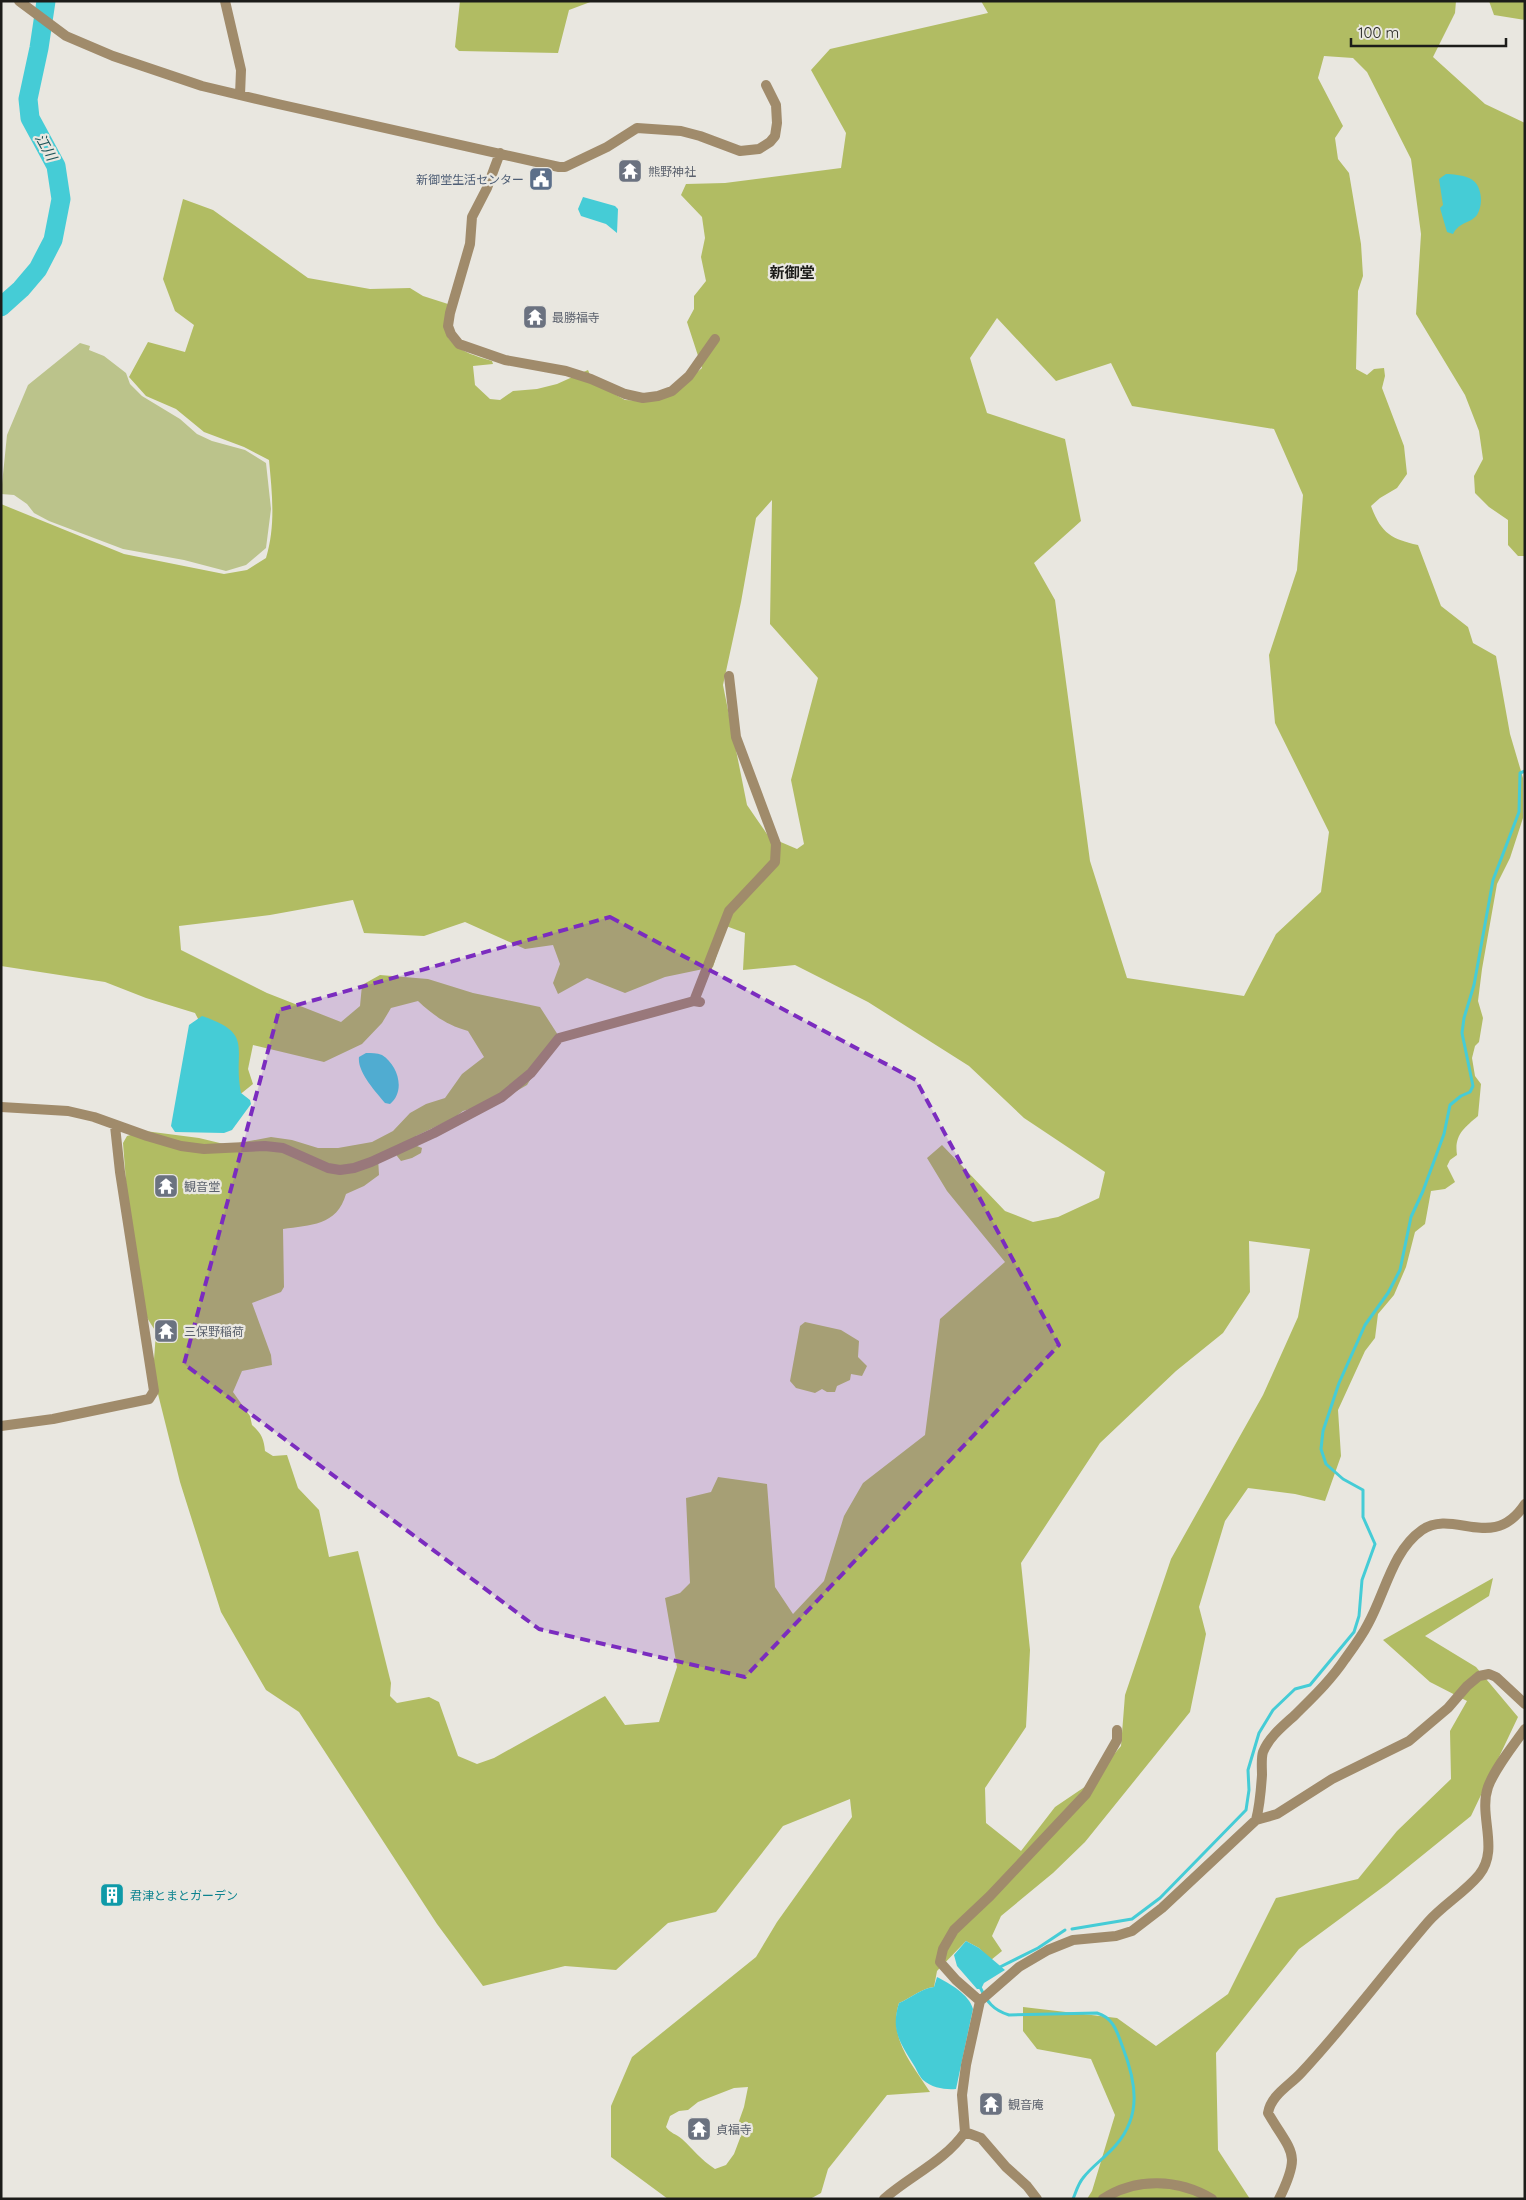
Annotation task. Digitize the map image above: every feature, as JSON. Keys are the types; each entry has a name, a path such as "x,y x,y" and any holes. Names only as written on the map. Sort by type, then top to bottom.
{"street":[{"path":"19,1 66,36 113,56 202,86 565,167 607,147 638,128 681,131 700,136 740,152 751,151 770,142 776,136 776,105 766,86"},
{"path":"225,1 242,70 240,95"},
{"path":"500,153 487,188 472,217 470,244 450,313 448,326 451,334 459,344 505,360 566,371 591,379 625,394 643,398 672,392 689,376 715,339"},
{"path":"1,1107 68,1111 94,1117 115,1126 181,1146 204,1149 264,1146 283,1148 328,1168 340,1170 354,1168 434,1133 502,1097 531,1073 559,1038 697,1001 729,911 774,862 776,853 776,844 736,737 729,676"},
{"path":"1,1426 53,1419 149,1399 154,1391 120,1172 115,1126"},
{"path":"1256,1820 1260,1801 1263,1753 1272,1736 1328,1682 1344,1661 1368,1624 1403,1550 1411,1539 1424,1529 1437,1524 1486,1528 1499,1526 1518,1515 1525,1504"},
{"path":"884,2199 901,2184 954,2147 965,2132 962,2095 966,2065 984,1998 1019,1967 1048,1950 1073,1940 1116,1936 1132,1931 1162,1908 1256,1820 1277,1814 1332,1779 1409,1740 1448,1708 1467,1686 1479,1676 1489,1674 1496,1677 1525,1704"},
{"path":"1279,2199 1290,2174 1293,2159 1291,2150 1268,2113 1269,2107 1273,2100 1300,2074 1348,2019 1429,1922 1478,1876 1485,1866 1489,1851 1485,1804 1488,1787 1525,1729"},
{"path":"984,1998 956,1980 940,1962 943,1949 954,1930 990,1896 1086,1794 1118,1740 1117,1730"},
{"path":"965,2132 981,2138 1037,2199"},
{"path":"1103,2199 1116,2190 1148,2184 1174,2184 1196,2189 1212,2199"}],"highlighted area":[{"path":"610,917 916,1080 1059,1345 745,1677 539,1629 184,1364 279,1010"}],"green space":[{"path":"460,1 593,1 569,10 558,53 459,51 455,47"},
{"path":"981,1 1456,1 1455,13 1433,57 1485,104 1525,123 1525,556 1518,556 1508,545 1508,520 1489,507 1475,493 1474,476 1483,459 1479,431 1465,395 1416,314 1421,234 1411,159 1367,72 1353,58 1324,56 1318,78 1343,126 1335,138 1338,159 1349,173 1361,244 1363,276 1358,291 1356,369 1367,375 1374,369 1384,368 1385,376 1382,388 1404,446 1407,474 1397,488 1371,506 1383,529 1394,537 1418,545 1441,606 1468,627 1473,643 1496,656 1510,734 1523,778 1523,818 1510,858 1497,884 1482,969 1478,1001 1483,1018 1479,1042 1475,1046 1472,1058 1475,1076 1481,1084 1478,1116 1461,1132 1457,1142 1457,1155 1450,1160 1447,1166 1455,1182 1445,1189 1431,1191 1425,1224 1415,1232 1406,1267 1394,1295 1378,1314 1375,1338 1365,1351 1338,1410 1341,1456 1325,1501 1295,1494 1248,1488 1225,1521 1199,1607 1206,1634 1190,1712 1085,1842 1053,1873 1001,1916 992,1936 1002,1951 991,1960 979,1948 966,1941 937,1971 934,1987 921,1991 899,2003 896,2016 899,2039 909,2061 930,2092 887,2095 828,2169 821,2193 810,2199 668,2199 611,2157 611,2106 632,2057 756,1957 777,1922 852,1817 850,1799 783,1826 716,1912 668,1923 616,1970 565,1966 483,1986 437,1924 299,1712 266,1690 221,1612 180,1482 153,1374 156,1332 144,1313 128,1207 123,1143 127,1136 145,1131 199,1138 228,1145 271,1137 292,1140 318,1148 338,1148 372,1142 393,1131 410,1113 426,1104 445,1098 462,1074 484,1057 468,1031 441,1019 418,1001 391,1008 382,1023 362,1044 324,1062 253,1045 248,1069 253,1084 238,1096 195,1013 146,998 105,982 1,966 1,504 124,554 224,574 247,570 266,558 272,521 269,460 244,447 204,432 176,409 146,396 129,377 148,342 185,352 194,325 175,311 163,279 183,199 213,210 308,278 370,289 410,288 423,296 448,304 445,328 451,341 463,351 492,361 493,364 473,366 475,385 490,399 500,400 513,391 537,389 557,384 588,370 593,382 625,400 646,401 674,392 702,368 687,322 694,309 694,296 706,281 701,257 705,238 702,217 681,195 686,184 725,183 841,168 846,133 811,70 830,49 988,13","holes":["997,318 1056,381 1111,363 1132,406 1274,429 1303,495 1297,570 1269,655 1275,723 1329,832 1321,892 1276,934 1244,996 1127,978 1090,861 1055,600 1034,563 1081,521 1065,439 987,413 970,358","772,500 770,624 818,678 791,780 804,844 797,849 769,837 747,805 723,685 741,602 756,518","353,900 364,933 424,936 465,922 525,949 553,945 560,964 553,983 558,994 587,978 625,993 665,977 713,967 726,926 745,933 743,970 795,965 868,1002 969,1066 1024,1118 1105,1172 1099,1198 1058,1217 1033,1222 1005,1211 942,1145 927,1158 947,1191 1005,1262 940,1319 925,1435 863,1483 844,1516 824,1581 793,1614 775,1587 767,1484 718,1477 711,1492 686,1498 690,1583 680,1593 665,1598 677,1667 659,1722 625,1725 605,1696 494,1758 477,1764 458,1756 439,1702 429,1697 397,1703 390,1696 391,1683 358,1551 329,1557 319,1510 298,1488 287,1455 273,1456 265,1451 262,1436 252,1425 250,1416 233,1392 242,1371 272,1365 271,1355 252,1303 281,1292 284,1287 283,1229 312,1225 329,1218 342,1205 346,1194 364,1186 379,1175 378,1157 396,1146 397,1156 401,1161 412,1158 421,1153 422,1148 417,1146 416,1136 454,1118 463,1111 508,1096 527,1085 558,1035 540,1007 473,993 428,979 380,975 362,985 360,1006 341,1022 267,993 181,950 179,926 270,915","1249,1241 1310,1249 1298,1317 1263,1395 1171,1559 1125,1695 1121,1746 1089,1784 1055,1807 1021,1851 986,1823 985,1788 1026,1727 1030,1650 1021,1563 1100,1443 1176,1371 1223,1333 1250,1292","748,2087 739,2121 742,2133 734,2154 726,2165 715,2169 666,2127 670,2116 679,2111 688,2110 698,2102 734,2088"]},
{"path":"1489,1 1525,1 1525,20 1494,15"},
{"path":"80,343 90,346 89,350 104,356 126,373 130,384 142,396 180,419 197,434 212,441 245,450 266,463 271,509 266,548 246,565 226,571 184,560 123,549 49,521 34,513 27,504 14,495 1,494 7,435 28,385"},
{"path":"805,1322 841,1330 859,1341 858,1357 867,1366 862,1376 851,1374 850,1380 837,1386 835,1392 827,1392 822,1389 815,1393 796,1388 790,1381 800,1326"},
{"path":"1493,1578 1489,1596 1425,1636 1476,1667 1518,1717 1471,1816 1387,1884 1299,1949 1216,2053 1218,2150 1250,2199 1087,2199 1092,2191 1115,2115 1091,2059 1037,2049 1023,2031 1023,2007 1117,2018 1156,2046 1228,1994 1276,1898 1358,1879 1397,1831 1451,1779 1450,1731 1467,1701 1430,1682 1383,1640"}],"water":[{"path":"1446,174 1469,178 1477,184 1481,200 1477,215 1459,227 1453,234 1447,232 1440,208 1443,205 1439,179"},
{"path":"583,197 615,206 618,209 617,233 606,224 581,216 578,209"},
{"path":"202,1016 230,1029 236,1037 241,1093 250,1100 251,1104 232,1130 224,1133 175,1132 171,1126 189,1025"},
{"path":"366,1053 382,1055 388,1059 396,1071 399,1085 398,1092 390,1104 385,1103 368,1082 361,1069 359,1057"},
{"path":"966,1941 979,1948 1005,1970 984,1983 981,1989 977,1989 957,1966 954,1955"},
{"path":"937,1977 963,1994 973,2009 956,2089 939,2088 923,2080 901,2044 896,2029 899,2003 921,1991 934,1987"}],"waterway":[{"name":"江川","path":"1,307 21,289 38,269 53,240 61,199 56,166 30,118 28,99 39,48 46,1"},
{"path":"1072,1929 1132,1919 1160,1898 1246,1810 1249,1790 1248,1770 1259,1733 1273,1710 1295,1689 1310,1685 1354,1632 1359,1616 1362,1580 1375,1544 1363,1517 1363,1490 1343,1479 1326,1464 1321,1449 1323,1431 1339,1383 1365,1325 1388,1293 1400,1270 1411,1217 1423,1191 1444,1134 1450,1105 1461,1096 1470,1092 1473,1086 1462,1033 1464,1018 1474,985 1493,880 1519,812 1520,773 1525,771"},
{"path":"998,1968 1038,1948 1065,1930"},
{"path":"980,1987 991,2005 1009,2015 1097,2013 1107,2018 1117,2031 1131,2073 1133,2086 1134,2098 1130,2122 1116,2145 1083,2178 1078,2185 1073,2199"}],"place":[{"name":"熊野神社","path":"630,171"},
{"name":"新御堂生活センター","path":"541,179"},
{"name":"最勝福寺","path":"535,317"},
{"name":"観音堂","path":"166,1186"},
{"name":"三保野稲荷","path":"166,1331"},
{"name":"君津とまとガーデン","path":"112,1895"},
{"name":"観音庵","path":"991,2104"},
{"name":"貞福寺","path":"699,2129"}],"district":[{"name":"新御堂","path":"792,272"}]}
